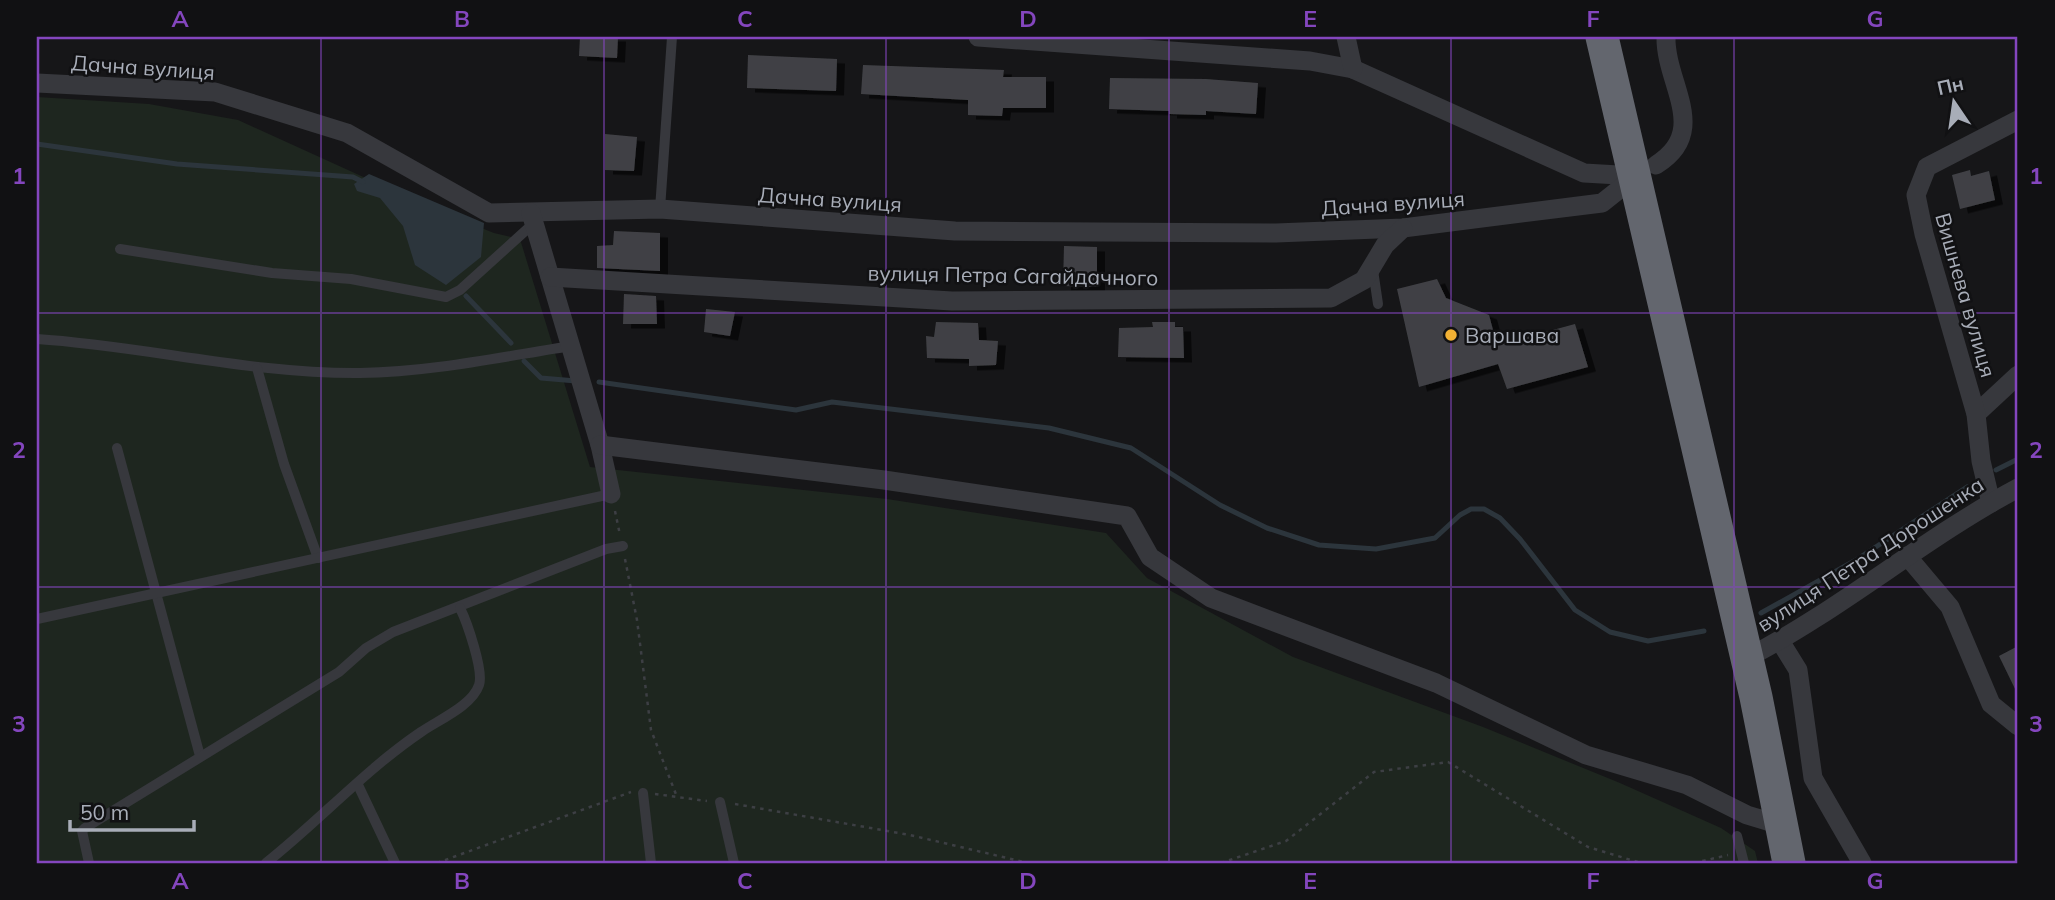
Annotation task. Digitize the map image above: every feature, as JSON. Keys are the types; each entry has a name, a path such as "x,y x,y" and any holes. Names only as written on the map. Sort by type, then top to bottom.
{"highway":[{"path":"1602,37 1646,170 1789,863"}],"street":[{"path":"989,37 1310,61 1353,68 1584,173 1646,170"},
{"path":"1346,37 1353,68"},
{"name":"Дачна вулиця","path":"37,83 215,92 347,133 489,213 533,218 660,209 968,232 1167,234 1403,228 1482,224 1602,203 1674,152 1684,131 1666,37"},
{"name":"Вишнева вулиця","path":"1991,503 1981,461 1976,414 1924,234 1916,195 1927,167 2018,120"},
{"path":"533,218 600,445 611,494"},
{"name":"вулиця Петра Сагайдачного","path":"550,277 952,301 1331,298 1364,280 1385,245 1403,228"},
{"path":"1976,414 2018,375"},
{"path":"600,445 884,480 1127,516 1150,557 1211,598 1436,683 1586,755 1686,785 1747,815 1780,825"},
{"name":"вулиця Петра Дорошенка","path":"1747,658 1780,641 1907,556 2018,488"},
{"path":"1907,556 1950,607 1991,704 2018,726"},
{"path":"1780,641 1798,670 1813,778 1862,863"}],"lane":[{"path":"660,209 671,37"},
{"path":"120,249 272,273 351,279 446,296 460,290 533,218"},
{"path":"1372,266 1378,304"},
{"path":"37,339 107,344 257,368 358,373 416,370 571,346"},
{"path":"257,368 284,464 318,558"},
{"path":"117,448 200,756"},
{"path":"37,619 611,494"},
{"path":"89,863 82,841 85,828 340,672 369,646 405,627 606,550 623,546"},
{"path":"265,863 358,785 385,756 461,705 479,687 480,673 460,608"},
{"path":"358,785 395,863"},
{"path":"643,793 651,863"},
{"path":"720,802 734,863"},
{"path":"1737,836 1744,863"}],"path":[{"path":"611,494 637,620 651,730 677,797"},
{"path":"1221,863 1286,841 1374,772 1448,762 1588,847 1641,863"}],"shaded area":[{"path":"37,97 149,104 238,120 436,210 494,233 520,239 590,467 887,499 1106,533 1147,578 1293,657 1483,727 1620,783 1721,828 1755,851 1758,863 37,863"},
{"path":"369,174 484,223 481,257 446,285 415,265 403,226 380,198 357,191 354,184"}],"building":[{"path":"580,37 618,37 617,58 579,56"},
{"path":"748,55 837,59 836,91 747,88"},
{"path":"863,65 1004,70 1003,77 1046,77 1046,108 1003,108 1002,116 968,115 968,100 861,94"},
{"path":"1110,78 1206,79 1258,83 1256,114 1206,111 1206,115 1169,114 1169,111 1109,109"},
{"path":"605,134 637,137 634,171 605,170"},
{"path":"1970,170 1971,176 1989,171 1995,200 1960,209 1952,175"},
{"path":"614,231 660,233 660,271 597,268 597,246 613,245"},
{"path":"1064,246 1097,247 1097,287 1063,286"},
{"name":"Варшава","path":"1437,279 1446,298 1489,315 1497,345 1575,324 1588,367 1507,389 1498,364 1419,387 1397,289"},
{"path":"624,294 656,296 657,324 623,324"},
{"path":"706,309 735,312 730,336 704,332"},
{"path":"936,322 978,323 979,340 998,341 996,365 969,366 969,359 927,358 926,336 934,337"},
{"path":"1152,322 1175,322 1175,327 1183,327 1184,358 1118,357 1119,328 1153,327"},
{"path":"2018,646 2018,695 1999,656"}],"waterway":[{"path":"37,144 177,164 353,177 363,182"},
{"path":"466,296 511,343"},
{"path":"524,361 541,378 576,381"},
{"path":"599,382 796,410 832,402 1049,428 1131,448 1220,505 1267,528 1319,545 1376,549 1435,538 1460,515 1471,509 1484,509 1500,518 1520,539 1575,610 1610,632 1648,641 1704,631"},
{"path":"1996,470 2018,459"},
{"path":"1761,613 1856,560 1967,487"}],"place":[{"name":"Варшава","path":"1451,335"}]}
